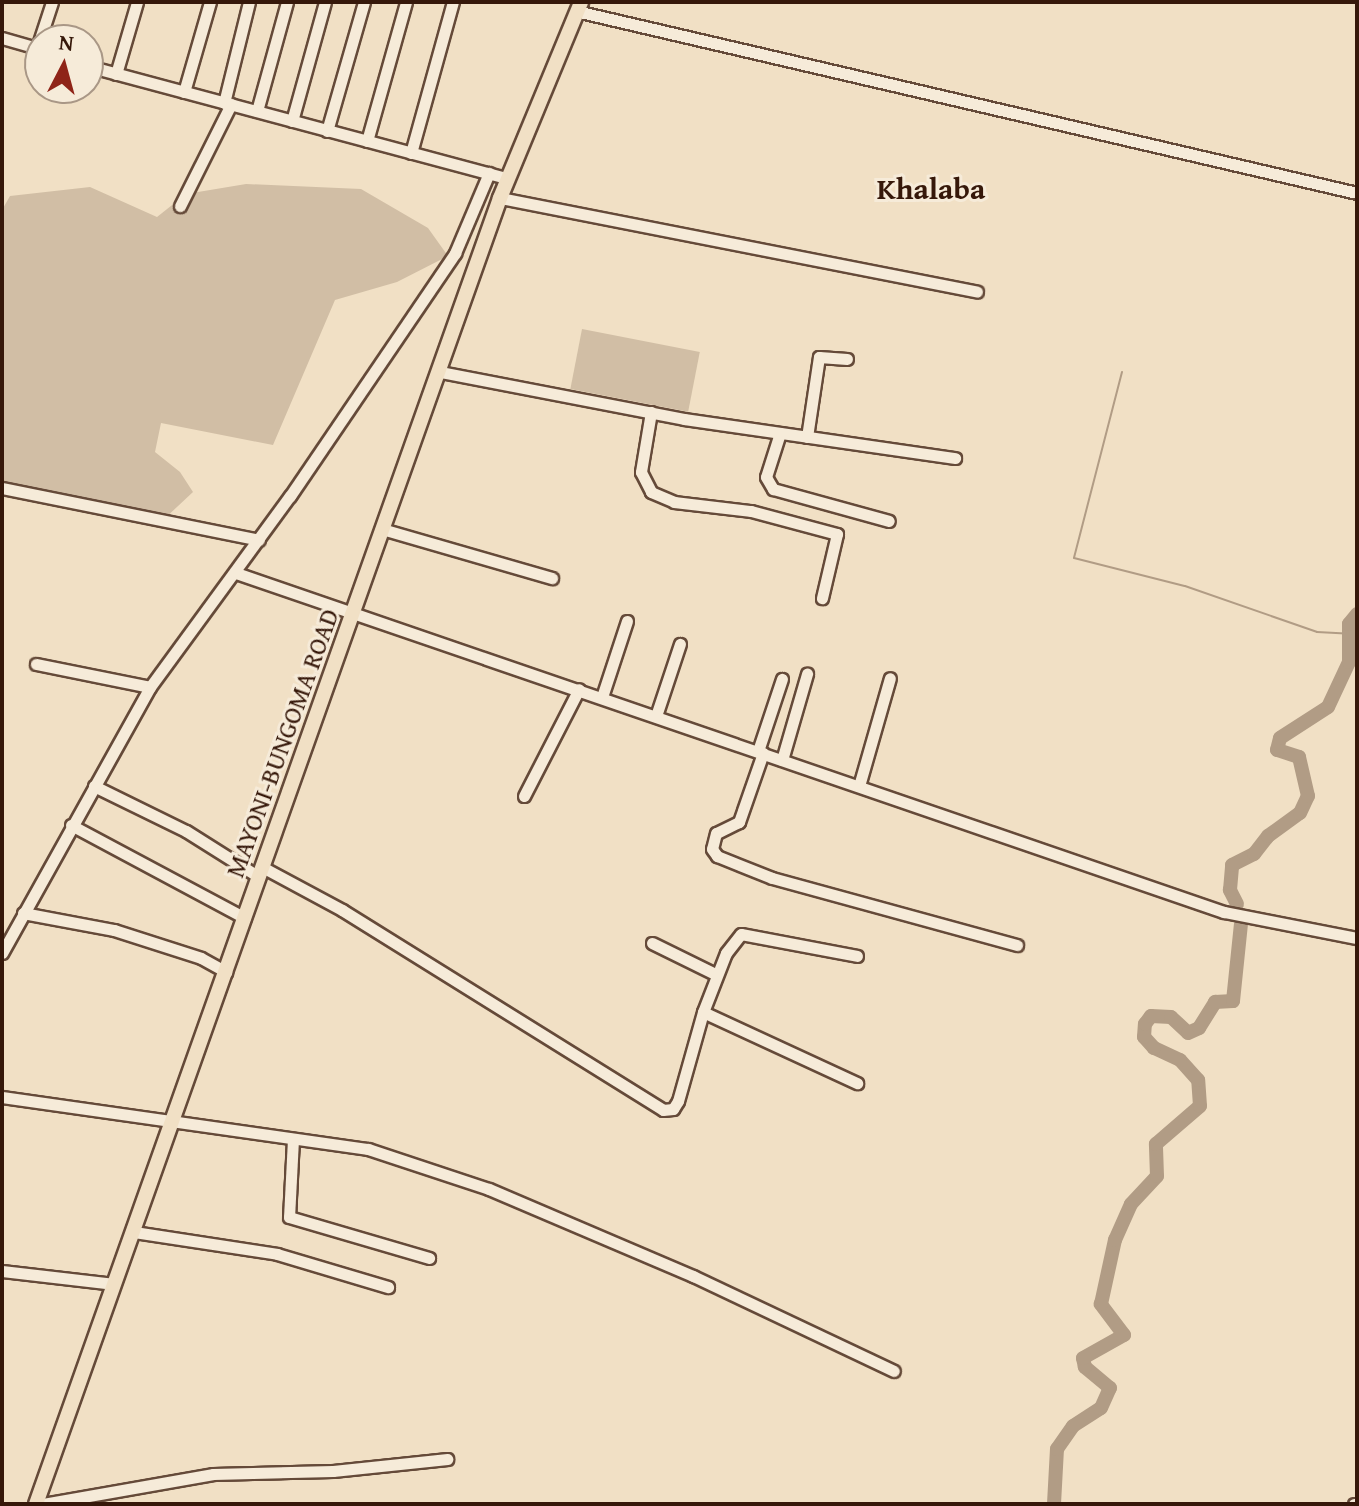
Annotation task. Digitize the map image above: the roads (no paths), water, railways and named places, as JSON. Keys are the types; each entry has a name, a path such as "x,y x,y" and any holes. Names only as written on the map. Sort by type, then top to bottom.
{"main road":[{"name":"MAYONI-BUNGOMA ROAD","path":"36,1504 507,178 578,6"}],"street":[{"path":"46,24 52,2"},
{"path":"116,74 137,2"},
{"path":"184,92 210,2"},
{"path":"180,206 227,104 249,2"},
{"path":"257,111 287,2"},
{"path":"292,121 325,2"},
{"path":"327,131 364,2"},
{"path":"367,141 406,2"},
{"path":"411,153 453,2"},
{"path":"578,6 1357,193"},
{"path":"2,38 24,44"},
{"path":"104,71 507,178"},
{"path":"2,953 150,687 236,573 455,253 489,173"},
{"path":"500,198 977,292"},
{"path":"807,437 819,357 847,359"},
{"path":"440,372 651,412 955,458"},
{"path":"651,412 641,472 651,492 674,502 751,511 837,534 822,598"},
{"path":"780,433 766,477 773,489 889,521"},
{"path":"2,488 259,540"},
{"path":"382,529 552,578"},
{"path":"236,573 1224,912 1357,938"},
{"path":"602,697 627,621"},
{"path":"656,716 680,644"},
{"path":"36,664 150,687"},
{"path":"782,760 807,674"},
{"path":"859,786 890,678"},
{"path":"782,679 739,822 716,833 712,849 717,856 772,878 1017,945"},
{"path":"524,796 579,689"},
{"path":"94,786 262,873 342,910 663,1110 673,1109 678,1101 703,1012 730,944 741,934 857,956"},
{"path":"71,825 245,918"},
{"path":"23,913 114,930 201,958 226,972"},
{"path":"652,943 717,975"},
{"path":"703,1012 857,1083"},
{"path":"2,1097 356,1146 489,1189 693,1276 894,1371"},
{"path":"293,1139 288,1216 429,1258"},
{"path":"134,1232 277,1254 388,1287"},
{"path":"2,1271 114,1284"},
{"path":"43,1504 103,1499 213,1474 333,1471 447,1459"}],"waterway":[{"path":"1122,372 1074,558 1185,586 1317,632 1350,634"},
{"path":"1237,904 1230,890 1232,865 1254,854 1268,836 1300,813 1308,796 1299,757 1277,750 1280,738 1328,707 1349,662 1349,624 1357,614"},
{"path":"1054,1504 1057,1449 1073,1426 1101,1408 1110,1388 1085,1367 1083,1358 1124,1335 1101,1304 1115,1240 1131,1204 1157,1176 1156,1144 1200,1106 1198,1080 1180,1060 1154,1048 1144,1037 1145,1024 1151,1016 1171,1017 1188,1033 1199,1028 1215,1002 1233,1001 1241,924"}],"district":[{"name":"Khalaba","path":"931,188"}]}
